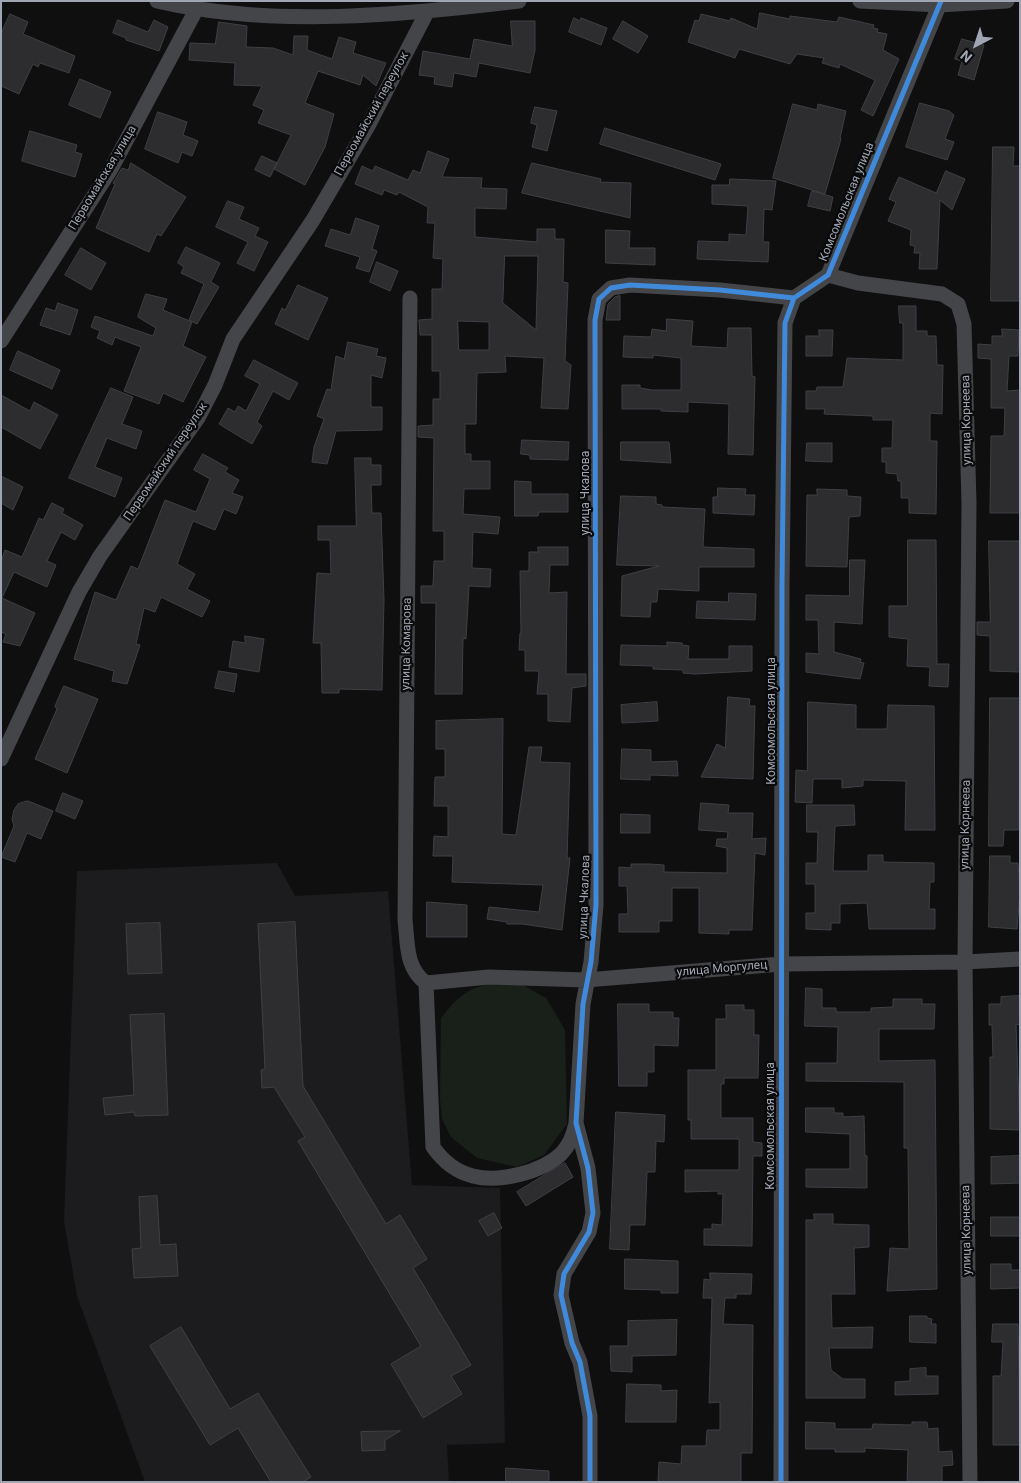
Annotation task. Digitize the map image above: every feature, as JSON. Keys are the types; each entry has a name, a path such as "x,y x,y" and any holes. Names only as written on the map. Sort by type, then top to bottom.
{"street":[{"path":"157,1 196,10 272,17 427,12 519,1"},
{"path":"860,1 940,3 1007,1"},
{"name":"Комсомольская улица","path":"782,1482 781,964 783,358 785,323 794,298 828,274 940,3"},
{"name":"Первомайская улица","path":"1,341 111,169 196,10"},
{"name":"Первомайский переулок","path":"1,759 79,592 100,556 198,418 215,385 233,339 313,220 368,126 427,12"},
{"name":"улица Корнеева","path":"828,274 858,283 942,294 958,304 964,324 969,503 965,962 970,1482"},
{"name":"улица Чкалова","path":"590,1482 590,1416 580,1362 572,1343 561,1295 564,1274 589,1232 593,1213 588,1168 576,1122 586,980 591,962 596,904 595,320 598,299 612,288 630,285 720,290 794,298"},
{"name":"улица Комарова","path":"410,298 405,920 411,966 415,975 426,983"},
{"name":"улица Моргулец","path":"426,983 489,977 586,980 781,964 965,962 1020,959"},
{"path":"426,983 433,1147 444,1161 474,1177 492,1178 523,1175 561,1154 573,1135 576,1122"}],"shaded area":[{"path":"277,863 295,896 388,891 412,1185 500,1188 505,1443 447,1445 449,1482 145,1482 77,1296 64,1221 77,871"},
{"path":"491,984 521,984 546,998 565,1030 567,1124 544,1155 517,1167 477,1158 451,1137 442,1119 440,1099 441,1018 468,991"}],"building":[{"path":"760,13 790,19 790,16 837,22 839,17 874,25 873,28 878,29 877,32 887,34 883,50 899,59 873,116 861,110 875,80 840,64 839,68 822,63 824,58 797,54 790,64 739,49 735,58 688,42 695,20 699,21 701,14 730,21 731,18 757,29"},
{"path":"10,14 28,22 23,34 75,56 69,73 40,63 38,67 33,64 19,94 1,86 1,34"},
{"path":"574,18 580,21 581,18 607,28 601,45 569,32"},
{"path":"118,20 148,32 154,20 168,27 159,51 126,40 126,38 113,33"},
{"path":"511,21 535,21 535,50 530,73 479,63 476,77 454,73 452,87 434,84 435,77 419,75 423,51 470,59 474,39 512,46"},
{"path":"623,21 648,36 638,53 613,39"},
{"path":"219,22 247,26 246,47 273,48 293,55 294,36 308,36 307,50 332,59 339,37 356,42 353,53 386,63 376,86 363,75 360,85 318,71 305,103 334,114 325,147 305,185 274,169 291,135 258,123 264,110 253,105 262,86 234,85 235,63 189,60 190,43 215,44"},
{"path":"962,39 984,45 974,80 958,75 962,61 955,59"},
{"path":"80,79 111,92 100,118 69,105"},
{"path":"920,103 949,111 954,115 945,139 954,142 947,160 906,147"},
{"path":"793,104 817,110 818,104 846,111 841,139 825,194 773,178"},
{"path":"535,107 557,111 547,151 532,147 537,125 531,123"},
{"path":"158,112 187,122 183,135 198,141 192,156 182,152 178,163 145,149"},
{"path":"605,128 721,164 715,180 600,144"},
{"path":"30,131 77,145 75,152 82,154 75,177 22,161"},
{"path":"993,147 1014,147 1013,166 1020,166 1020,301 991,301"},
{"path":"428,151 449,159 442,177 482,178 481,188 507,189 506,209 475,208 475,237 537,242 537,229 555,229 555,239 564,239 563,282 568,283 565,361 571,365 568,409 541,408 544,358 505,356 506,372 477,373 476,424 465,424 465,454 471,454 471,461 490,461 490,489 464,489 463,514 500,517 498,534 473,532 472,568 491,569 490,587 469,586 466,639 463,638 462,694 435,694 436,603 421,603 421,586 433,586 434,561 444,561 444,531 433,531 434,438 418,437 418,426 433,425 433,399 440,399 440,371 432,371 432,335 420,335 419,320 432,319 432,289 442,289 443,259 433,258 435,223 427,223 428,207 399,192 397,195 384,190 382,195 355,184 362,166 373,171 375,166 408,180 413,170 420,173","holes":["505,256 538,256 536,330 503,303","458,321 489,322 489,350 459,350"]},
{"path":"262,156 277,163 270,177 255,170"},
{"path":"131,163 186,197 161,236 157,234 149,252 96,228 115,184 113,183 122,168 128,170"},
{"path":"532,163 601,179 600,182 631,183 630,218 522,193"},
{"path":"946,171 965,179 952,210 940,200 937,269 919,269 920,253 914,253 915,246 910,245 911,230 888,221 896,202 889,199 899,177 936,193"},
{"path":"730,179 776,181 772,210 764,209 763,242 769,242 768,262 697,259 698,241 729,242 729,234 746,235 748,206 712,204 712,185 729,185"},
{"path":"812,191 833,197 830,211 808,206"},
{"path":"228,201 244,207 239,219 259,228 255,236 268,242 254,271 237,263 248,242 216,227"},
{"path":"356,218 379,226 372,249 377,251 369,272 356,268 360,257 325,246 331,229 350,235"},
{"path":"606,230 630,231 629,248 655,248 655,265 606,263"},
{"path":"186,247 220,263 211,282 219,287 197,324 189,320 204,284 181,273 184,267 178,263"},
{"path":"81,248 106,263 91,290 65,275"},
{"path":"377,262 398,271 390,291 370,282"},
{"path":"298,285 328,298 308,340 275,324 282,308 285,310"},
{"path":"146,294 167,299 163,310 192,322 183,346 206,357 183,402 163,393 159,404 124,391 141,347 115,337 112,345 97,338 100,331 91,327 95,316 153,336 156,328 138,317"},
{"path":"620,296 620,320 606,320 608,304 615,297"},
{"path":"58,303 78,310 70,335 40,325 46,308 55,311"},
{"path":"899,306 916,306 916,331 927,331 927,336 936,336 937,365 943,365 942,414 930,413 930,441 937,441 936,514 909,513 909,498 901,498 901,481 898,481 897,474 886,473 886,462 882,462 882,448 892,448 893,420 873,420 873,416 824,414 825,409 806,409 806,391 816,391 817,387 843,387 847,358 903,360 903,323 900,323"},
{"path":"667,319 693,321 691,346 727,348 728,328 751,328 752,376 755,377 753,455 728,454 729,404 688,402 688,412 661,411 661,409 622,409 622,385 640,385 640,388 652,390 681,390 681,358 653,355 653,358 623,357 624,336 651,337 652,329 666,331"},
{"path":"1002,329 1019,330 1018,356 1009,356 1007,391 1020,390 1020,513 990,513 991,436 1004,436 1005,408 991,408 991,359 978,358 978,344 992,345 992,336 1002,336"},
{"path":"819,330 833,330 832,356 806,356 806,336 819,336"},
{"path":"348,342 378,349 376,356 386,358 382,378 371,375 371,407 382,407 382,430 336,431 327,464 312,462 314,447 324,419 317,416 327,389 331,390 336,356 344,359"},
{"path":"18,351 60,370 52,389 10,370"},
{"path":"254,360 298,383 289,400 273,391 257,422 262,426 252,444 219,424 228,408 235,412 238,406 246,411 260,384 245,376"},
{"path":"111,388 133,397 122,424 142,431 136,449 107,438 95,467 122,478 115,497 69,478"},
{"path":"1,395 30,411 34,402 58,415 40,449 1,427"},
{"path":"522,440 569,442 568,460 530,459 530,455 521,454"},
{"path":"621,442 669,442 671,463 621,460"},
{"path":"807,443 832,443 832,462 806,461"},
{"path":"203,454 228,468 225,472 239,480 232,493 243,497 236,514 224,509 215,530 193,521 177,564 195,574 187,589 210,601 202,617 161,597 155,612 144,608 136,644 140,645 127,684 112,681 114,671 74,659 95,592 116,600 131,566 138,569 165,500 196,512 210,479 194,470"},
{"path":"355,458 371,458 371,465 381,465 381,485 371,485 372,513 381,513 384,600 382,690 339,689 339,693 322,693 321,643 313,643 317,573 331,574 330,540 318,540 318,526 356,526"},
{"path":"1,476 23,487 13,510 1,503"},
{"path":"515,481 531,482 531,494 568,494 568,512 539,512 538,516 515,516"},
{"path":"718,488 746,489 745,495 755,495 754,515 713,513 713,497 717,497"},
{"path":"817,489 847,490 847,496 861,497 860,516 849,517 847,567 806,566 807,495 817,495"},
{"path":"621,496 656,497 656,504 662,505 662,507 705,509 703,547 754,549 754,567 699,567 699,591 658,589 657,602 651,602 650,617 621,616 622,576 659,566 617,565"},
{"path":"52,503 64,509 62,513 83,525 75,540 61,532 47,561 56,565 47,587 14,572 2,598 35,613 20,646 3,642 6,634 1,632 1,562 5,550 22,557 39,518 43,520"},
{"path":"908,540 936,540 937,664 949,664 948,687 929,686 930,667 907,666 908,639 889,637 889,606 907,606"},
{"path":"989,541 1020,541 1020,672 990,671 990,636 977,635 977,622 990,622"},
{"path":"538,547 568,547 568,565 550,565 549,593 567,592 566,674 586,674 586,686 572,688 570,722 548,721 548,694 537,694 539,671 525,671 525,650 519,650 521,633 520,571 529,571 529,552 538,552"},
{"path":"850,560 865,560 862,624 834,622 834,652 861,659 860,662 864,663 860,679 806,672 806,653 819,654 818,620 806,620 806,595 849,596"},
{"path":"729,593 756,594 755,620 696,618 697,601 728,602"},
{"path":"245,636 264,639 259,672 229,667 233,641 245,643"},
{"path":"667,642 682,643 682,645 689,646 688,659 729,659 729,646 752,646 752,671 695,674 683,673 683,670 653,669 653,666 620,665 621,645 667,646"},
{"path":"219,671 237,674 234,692 215,688"},
{"path":"64,686 98,699 67,773 35,759 57,709 55,707"},
{"path":"728,697 750,699 749,706 755,706 753,779 701,777 717,744 725,748"},
{"path":"990,698 1020,698 1019,830 1004,830 1003,846 989,846"},
{"path":"657,702 658,721 622,723 621,705"},
{"path":"808,702 856,705 856,729 887,729 888,705 934,706 935,830 905,830 906,781 863,780 863,786 842,788 842,779 813,779 812,803 795,802 796,770 807,771"},
{"path":"503,719 502,834 516,835 529,747 542,747 540,762 570,763 567,858 570,858 562,930 523,924 507,924 507,922 487,919 489,907 539,912 543,885 452,882 453,856 433,856 434,836 448,837 448,806 434,806 435,777 445,777 445,749 436,749 436,721"},
{"path":"622,749 651,750 651,762 677,761 678,776 650,775 650,780 621,779"},
{"path":"63,793 83,801 75,819 56,811"},
{"path":"28,801 53,811 41,839 27,833 15,862 1,857 14,826 12,819 14,810 18,804"},
{"path":"701,803 729,805 728,813 753,813 752,839 766,838 765,855 755,853 752,930 729,930 729,934 699,933 699,888 672,888 672,921 659,921 659,932 619,932 619,914 628,914 627,886 619,886 619,867 631,868 631,864 650,864 664,865 664,872 727,873 727,848 716,846 717,839 727,839 728,832 699,830"},
{"path":"807,805 854,805 855,825 835,826 833,871 868,871 868,855 883,855 883,862 934,863 934,882 930,882 929,909 935,909 935,929 869,929 867,903 840,904 840,923 831,923 831,930 806,929 806,913 815,913 815,884 806,884 806,863 817,863 818,832 807,832"},
{"path":"621,814 650,815 650,833 621,833"},
{"path":"990,856 1010,856 1010,863 1018,863 1020,892 1017,929 989,927"},
{"path":"427,902 467,905 467,937 427,937"},
{"path":"295,922 303,1086 386,1224 400,1215 427,1259 413,1268 471,1365 451,1376 462,1394 423,1418 391,1364 421,1346 298,1141 305,1137 274,1087 262,1088 261,1070 265,1069 258,924"},
{"path":"160,923 162,973 128,974 126,924"},
{"path":"806,988 822,989 822,1008 836,1008 836,1012 871,1012 871,1008 893,1007 893,999 922,999 922,1004 935,1004 934,1029 879,1029 879,1061 935,1060 937,1289 887,1291 890,1248 909,1249 908,1148 904,1148 904,1082 806,1081 806,1063 837,1063 838,1027 805,1026"},
{"path":"1019,996 1020,1025 1016,1024 1020,1130 990,1129 990,1057 993,1057 992,1025 989,1025 989,1004 1001,1004 1001,997"},
{"path":"618,1004 649,1004 649,1012 673,1012 673,1018 679,1018 678,1046 654,1045 654,1072 647,1072 647,1086 619,1086"},
{"path":"726,1005 744,1005 744,1010 754,1010 754,1035 759,1035 758,1078 724,1078 724,1084 721,1084 721,1118 753,1118 753,1142 762,1143 762,1156 753,1156 752,1246 704,1245 704,1229 712,1229 712,1224 722,1225 723,1194 718,1194 718,1191 685,1192 685,1170 739,1170 739,1139 691,1139 691,1120 688,1120 688,1070 716,1070 716,1019 726,1019"},
{"path":"164,1014 168,1115 135,1116 134,1112 105,1115 103,1098 134,1095 130,1015"},
{"path":"806,1108 834,1108 834,1113 843,1113 843,1117 864,1116 867,1188 806,1187 806,1169 850,1169 850,1134 806,1132"},
{"path":"616,1112 665,1115 664,1142 656,1141 655,1172 647,1172 645,1225 630,1225 629,1250 610,1249"},
{"path":"1020,1156 1020,1183 991,1184 991,1157"},
{"path":"565,1163 573,1177 526,1206 517,1192"},
{"path":"157,1196 160,1245 176,1244 178,1276 134,1278 132,1249 141,1248 139,1197"},
{"path":"494,1213 502,1228 488,1236 479,1221"},
{"path":"814,1214 833,1214 833,1224 869,1225 869,1247 854,1248 855,1294 831,1294 832,1328 873,1327 872,1348 829,1348 831,1370 843,1379 865,1379 865,1398 806,1398 806,1220 814,1220"},
{"path":"991,1217 1020,1217 1020,1236 991,1236"},
{"path":"625,1259 678,1261 678,1293 661,1293 661,1290 625,1289"},
{"path":"991,1264 1011,1264 1011,1270 1020,1270 1020,1288 991,1289"},
{"path":"710,1273 752,1274 751,1294 736,1294 736,1298 725,1298 723,1324 753,1325 752,1453 741,1453 741,1482 658,1482 659,1462 681,1464 682,1446 706,1446 707,1430 720,1430 720,1402 709,1403 712,1298 703,1298 704,1279 710,1280"},
{"path":"910,1316 927,1316 927,1318 932,1319 931,1324 936,1324 936,1343 910,1342"},
{"path":"677,1320 676,1355 632,1356 632,1372 611,1371 610,1346 628,1346 628,1321"},
{"path":"993,1324 1018,1324 1020,1445 993,1445 993,1376 1001,1376 1003,1342 992,1342"},
{"path":"181,1327 230,1409 258,1393 311,1477 303,1482 271,1482 238,1428 210,1445 150,1346"},
{"path":"926,1368 926,1376 938,1376 938,1394 895,1395 895,1382 910,1381 910,1369"},
{"path":"627,1384 661,1385 661,1391 677,1390 676,1422 626,1422"},
{"path":"806,1422 835,1423 835,1429 872,1429 873,1424 912,1425 912,1422 927,1422 928,1429 938,1428 939,1452 952,1451 953,1465 942,1466 942,1482 907,1482 908,1450 865,1448 865,1452 835,1452 835,1449 806,1449"},
{"path":"400,1431 385,1440 385,1450 362,1451 361,1432"},
{"path":"506,1468 549,1471 549,1482 506,1482"}],"cycle path":[{"path":"781,1482 782,586 785,323 794,298 828,275 941,1"},
{"path":"590,1482 590,1416 580,1362 572,1343 561,1295 564,1274 589,1232 593,1213 588,1168 576,1123 583,1004 591,962 596,905 595,320 599,299 611,288 630,285 720,290 794,298"}]}
